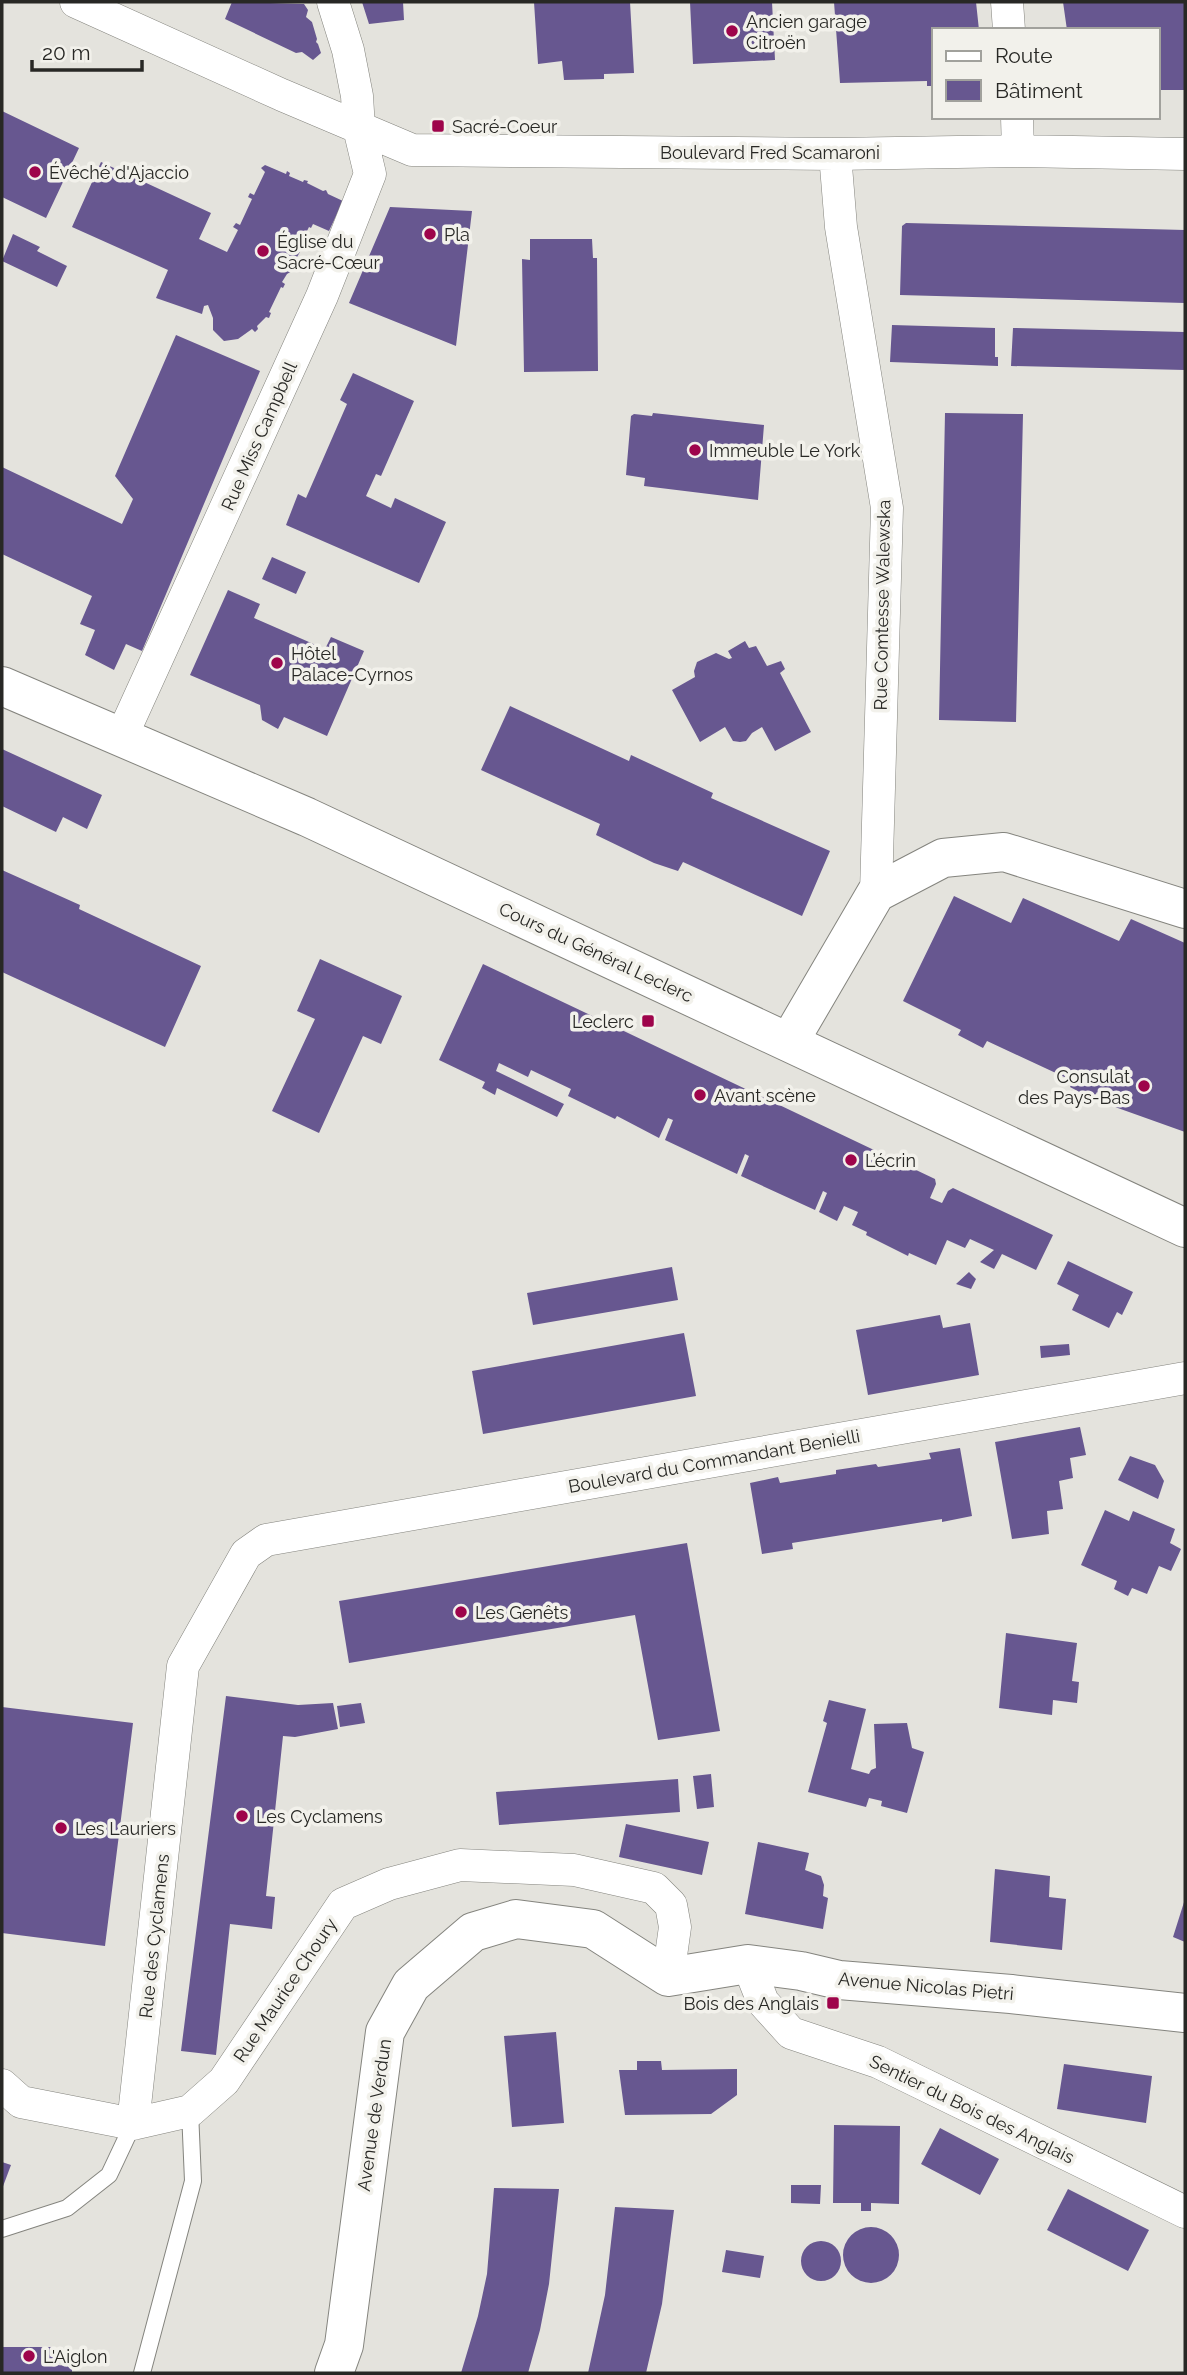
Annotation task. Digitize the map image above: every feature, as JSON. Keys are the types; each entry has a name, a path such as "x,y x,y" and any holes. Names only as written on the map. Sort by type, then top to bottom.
{"main road":[{"name":"Cours du Général Leclerc","path":"2,686 307,817 1185,1228"},
{"path":"789,1042 876,893 943,858 1004,852 1185,909"},
{"name":"Avenue de Verdun","path":"334,2373 344,2345 385,2032 411,1985 472,1932 516,1919 593,1929 668,1977"},
{"name":"Avenue Nicolas Pietri","path":"668,1977 748,1964 801,1971 839,1980 1185,2012"}],"street":[{"name":"Boulevard Fred Scamaroni","path":"76,2 412,150 835,154 1018,151 1185,154"},
{"name":"Rue Miss Campbell","path":"121,738 323,296 370,174 359,128 357,96 350,62 333,2"},
{"path":"1007,2 1009,28"},
{"path":"1017,119 1018,151"},
{"name":"Rue Comtesse Walewska","path":"835,154 841,227 887,508 876,893"},
{"name":"Boulevard du Commandant Benielli","path":"246,1554 266,1540 1185,1378"},
{"name":"Rue des Cyclamens","path":"133,2124 183,1666 246,1554"},
{"name":"Rue Maurice Choury","path":"2,2085 21,2102 133,2124 190,2111 224,2081 343,1904 389,1884 460,1865 574,1870 654,1888 671,1905 675,1927 668,1977"},
{"name":"Sentier du Bois des Anglais","path":"748,1964 763,2002 791,2033 878,2062 1185,2212"}],"lane":[{"path":"142,2373 193,2181 190,2111"},
{"path":"2,2229 67,2208 109,2175 133,2124"}],"building":[{"path":"232,2 304,4 308,10 306,17 312,22 321,53 313,60 302,52 296,53 225,19"},
{"path":"362,2 403,2 404,20 369,24"},
{"path":"534,2 630,2 634,73 604,74 604,79 564,80 562,61 538,64"},
{"name":"Ancien garage Citroën","path":"690,2 772,2 775,60 693,64"},
{"path":"834,2 976,2 979,28 932,28 932,86 927,86 927,81 840,83"},
{"path":"1063,2 1185,2 1185,90 1159,90 1159,28 1067,28"},
{"name":"Évêché d'Ajaccio","path":"2,111 79,148 46,218 2,197"},
{"name":"Église du Sacré-Cœur","path":"101,162 211,213 199,239 227,252 238,230 233,227 236,223 240,225 252,199 248,197 250,193 254,195 265,172 261,168 265,165 286,174 287,171 289,176 303,182 308,181 307,183 326,190 328,194 343,201 329,231 313,224 309,227 297,251 300,252 290,266 292,271 282,282 285,284 269,312 269,318 266,317 257,326 255,332 252,329 238,339 224,341 213,330 213,318 208,305 204,306 202,314 156,298 168,270 72,227"},
{"path":"390,207 472,211 456,346 349,303"},
{"path":"906,223 1185,230 1185,303 900,295 902,226"},
{"path":"13,234 40,247 37,251 67,266 57,287 2,261"},
{"path":"530,239 592,239 593,258 597,258 598,371 524,372 522,259 530,260"},
{"path":"892,325 995,328 995,357 998,357 998,366 890,362"},
{"path":"1013,328 1185,332 1185,370 1011,366"},
{"path":"176,335 260,371 142,651 126,644 114,670 85,655 95,630 80,624 92,596 2,554 2,467 122,524 133,499 115,476"},
{"path":"353,373 414,401 381,476 376,474 366,496 391,508 395,498 446,522 419,583 286,525 298,494 306,498 347,404 340,400"},
{"name":"Immeuble Le York","path":"653,413 764,425 758,500 644,486 645,478 626,475 631,416 652,416"},
{"path":"945,413 1023,414 1016,722 939,720"},
{"path":"272,557 306,572 296,594 262,579"},
{"name":"Hôtel Palace-Cyrnos","path":"228,590 260,604 254,618 325,649 331,637 364,651 327,736 284,717 278,729 262,720 260,705 190,675"},
{"path":"745,641 749,648 756,646 767,666 781,661 785,669 780,673 811,732 775,751 762,727 746,741 733,741 725,727 700,742 672,690 695,677 697,662 716,653 732,658 728,651"},
{"path":"510,706 629,761 631,755 713,793 711,798 830,851 802,916 683,862 678,871 654,863 596,835 600,824 481,770"},
{"path":"2,749 102,795 87,829 63,817 56,832 2,806"},
{"path":"2,870 80,905 79,909 201,966 165,1047 2,972"},
{"path":"954,896 1011,923 1023,898 1119,941 1131,919 1185,943 1185,1132 1115,1107 1114,1102 1097,1092 1093,1099 1070,1087 1073,1081 987,1041 983,1048 958,1035 961,1030 903,1001"},
{"path":"320,959 402,996 381,1044 363,1036 319,1133 272,1111 315,1019 297,1011"},
{"path":"483,964 935,1179 936,1184 930,1198 942,1203 948,1191 953,1188 1053,1235 1036,1270 1002,1254 994,1269 980,1262 994,1250 970,1239 965,1248 947,1240 936,1265 909,1253 908,1256 852,1225 858,1212 844,1206 837,1221 819,1212 827,1193 823,1191 815,1210 741,1176 749,1156 745,1154 737,1174 665,1140 673,1120 668,1118 659,1138 617,1116 615,1119 568,1096 571,1089 531,1070 528,1077 499,1063 496,1071 564,1104 557,1117 497,1088 495,1095 482,1088 485,1082 439,1060"},
{"path":"1068,1261 1133,1292 1122,1315 1117,1312 1109,1328 1072,1310 1079,1295 1057,1284"},
{"path":"672,1267 678,1300 533,1325 527,1293"},
{"path":"969,1272 976,1279 971,1289 956,1284"},
{"path":"940,1315 943,1328 970,1323 979,1375 868,1395 856,1330"},
{"path":"684,1333 696,1396 483,1434 472,1371"},
{"path":"1069,1344 1070,1355 1041,1358 1040,1346"},
{"path":"1080,1427 1086,1455 1070,1458 1073,1478 1059,1481 1063,1509 1047,1511 1049,1534 1012,1539 995,1442"},
{"path":"960,1448 972,1516 792,1543 793,1549 762,1554 750,1483 778,1477 780,1483 836,1474 836,1470 931,1459 929,1453"},
{"path":"1130,1456 1155,1465 1164,1481 1158,1499 1118,1480"},
{"path":"1105,1510 1129,1521 1133,1511 1175,1529 1170,1543 1181,1549 1171,1571 1159,1566 1147,1594 1132,1588 1128,1596 1114,1589 1117,1581 1081,1565"},
{"path":"687,1543 720,1731 658,1740 635,1615 349,1663 339,1601"},
{"path":"1006,1633 1077,1643 1072,1681 1079,1682 1077,1703 1053,1700 1052,1715 999,1708"},
{"name":"Les Cyclamens","path":"226,1696 298,1705 333,1703 338,1729 295,1737 283,1736 266,1896 275,1897 272,1929 230,1924 216,2055 181,2051"},
{"path":"829,1700 866,1709 851,1769 869,1774 876,1768 874,1724 907,1723 912,1748 924,1752 907,1813 881,1806 882,1801 869,1798 866,1807 808,1792 827,1723 823,1721"},
{"path":"361,1703 365,1723 340,1727 337,1706"},
{"name":"Les Lauriers","path":"2,1707 133,1723 105,1946 2,1933"},
{"path":"711,1774 714,1807 697,1809 693,1776"},
{"path":"678,1779 680,1812 499,1825 496,1792"},
{"path":"626,1824 709,1842 702,1875 619,1857"},
{"path":"758,1842 809,1853 805,1870 821,1876 823,1896 828,1898 823,1929 745,1914"},
{"path":"995,1869 1050,1876 1049,1897 1066,1899 1062,1950 990,1942"},
{"path":"1185,1899 1185,1942 1173,1937"},
{"path":"556,2032 564,2123 512,2127 504,2036"},
{"path":"637,2061 661,2061 662,2070 737,2069 737,2095 711,2114 625,2115 619,2070 637,2070"},
{"path":"1064,2064 1152,2076 1146,2123 1057,2109"},
{"path":"834,2125 900,2126 899,2204 871,2203 871,2211 861,2211 861,2203 833,2203"},
{"path":"940,2128 999,2159 980,2195 921,2164"},
{"path":"2,2162 11,2165 2,2189"},
{"path":"791,2185 821,2185 820,2204 791,2203"},
{"path":"494,2188 559,2189 549,2284 528,2373 461,2373 487,2274"},
{"path":"1068,2189 1149,2230 1128,2271 1047,2230"},
{"path":"615,2207 674,2210 662,2304 646,2373 588,2373 605,2295"},
{"path":"866,2227 876,2227 891,2235 897,2244 897,2266 891,2275 876,2283 866,2283 848,2271 843,2260 843,2250 855,2232"},
{"path":"821,2241 829,2242 835,2247 840,2253 840,2269 835,2275 829,2280 821,2281 813,2280 807,2275 802,2269 801,2261 802,2253 807,2247 813,2242"},
{"path":"726,2250 764,2256 760,2278 722,2272"},
{"name":"L'Aiglon","path":"2,2347 56,2347 56,2365 72,2366 72,2373 2,2373"}],"place":[{"name":"Ancien garage Citroën","path":"732,31"},
{"name":"Sacré-Coeur","path":"438,126"},
{"name":"Évêché d'Ajaccio","path":"35,172"},
{"name":"Pla","path":"430,234"},
{"name":"Église du Sacré-Cœur","path":"263,251"},
{"name":"Immeuble Le York","path":"695,450"},
{"name":"Hôtel Palace-Cyrnos","path":"277,663"},
{"name":"Leclerc","path":"648,1021"},
{"name":"Consulat des Pays-Bas","path":"1144,1086"},
{"name":"Avant scène","path":"700,1095"},
{"name":"L’écrin","path":"851,1160"},
{"name":"Les Genêts","path":"461,1612"},
{"name":"Les Cyclamens","path":"242,1816"},
{"name":"Les Lauriers","path":"61,1828"},
{"name":"Bois des Anglais","path":"833,2003"},
{"name":"L'Aiglon","path":"29,2356"}]}
